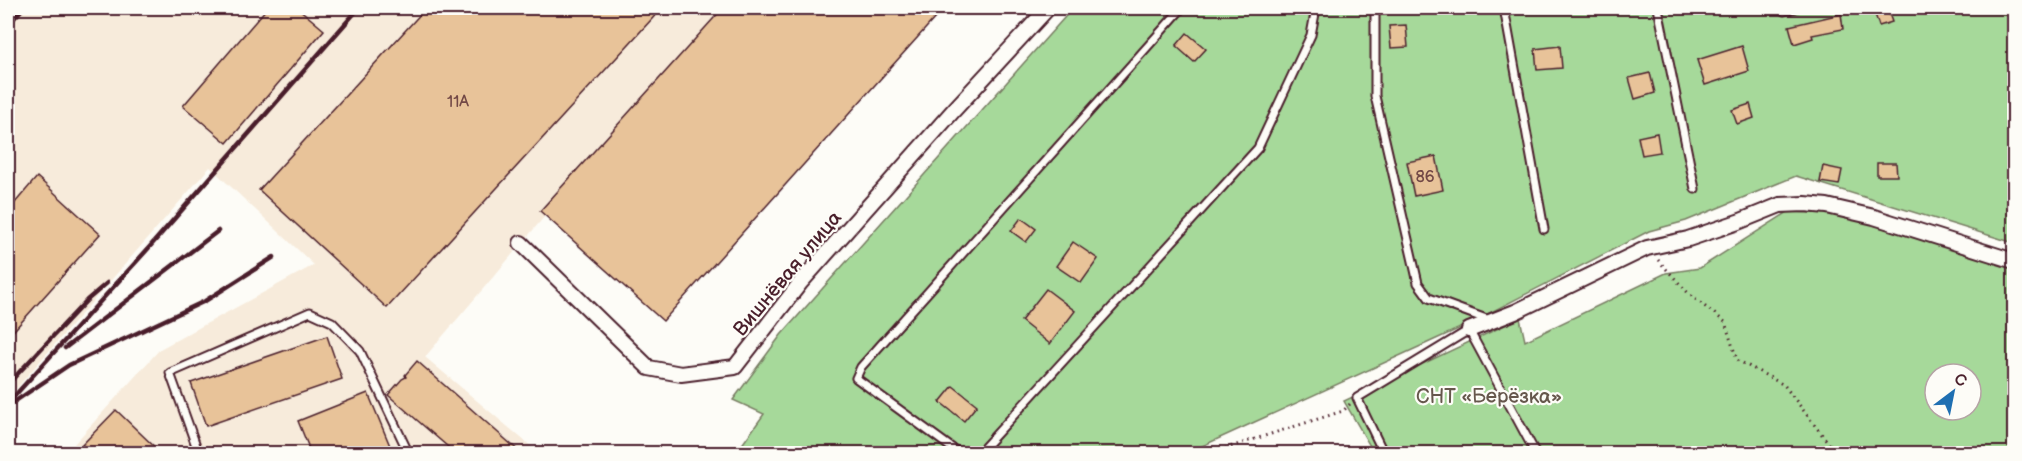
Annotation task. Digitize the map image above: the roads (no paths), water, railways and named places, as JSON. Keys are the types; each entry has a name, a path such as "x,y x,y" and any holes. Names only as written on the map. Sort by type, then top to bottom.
{"street":[{"name":"Вишнёвая улица","path":"521,243 649,368 681,374 735,368 801,282 1048,8"},
{"path":"1468,330 1586,279 1647,248 1688,239 1780,205 1827,206 1874,217 2014,261"}],"lane":[{"path":"960,453 856,378 861,367 1182,8"},
{"path":"969,453 980,452 1258,148 1311,35 1316,8"},
{"path":"1375,8 1375,96 1418,283 1429,298 1493,321"},
{"path":"1504,8 1544,229"},
{"path":"1658,8 1695,189"},
{"path":"1784,11 1796,8"},
{"path":"199,453 170,373 310,312 332,322 360,351 409,453"},
{"path":"1384,453 1357,398 1468,330 1536,453"}],"railway":[{"path":"8,25 23,8"},
{"path":"8,403 146,251 359,8"},
{"path":"65,348 218,231"},
{"path":"14,402 69,365 205,301 274,257"},
{"path":"8,384 87,300 107,283"}],"park label":[{"name":"СНТ «Берёзка»","path":"1489,396"}]}
